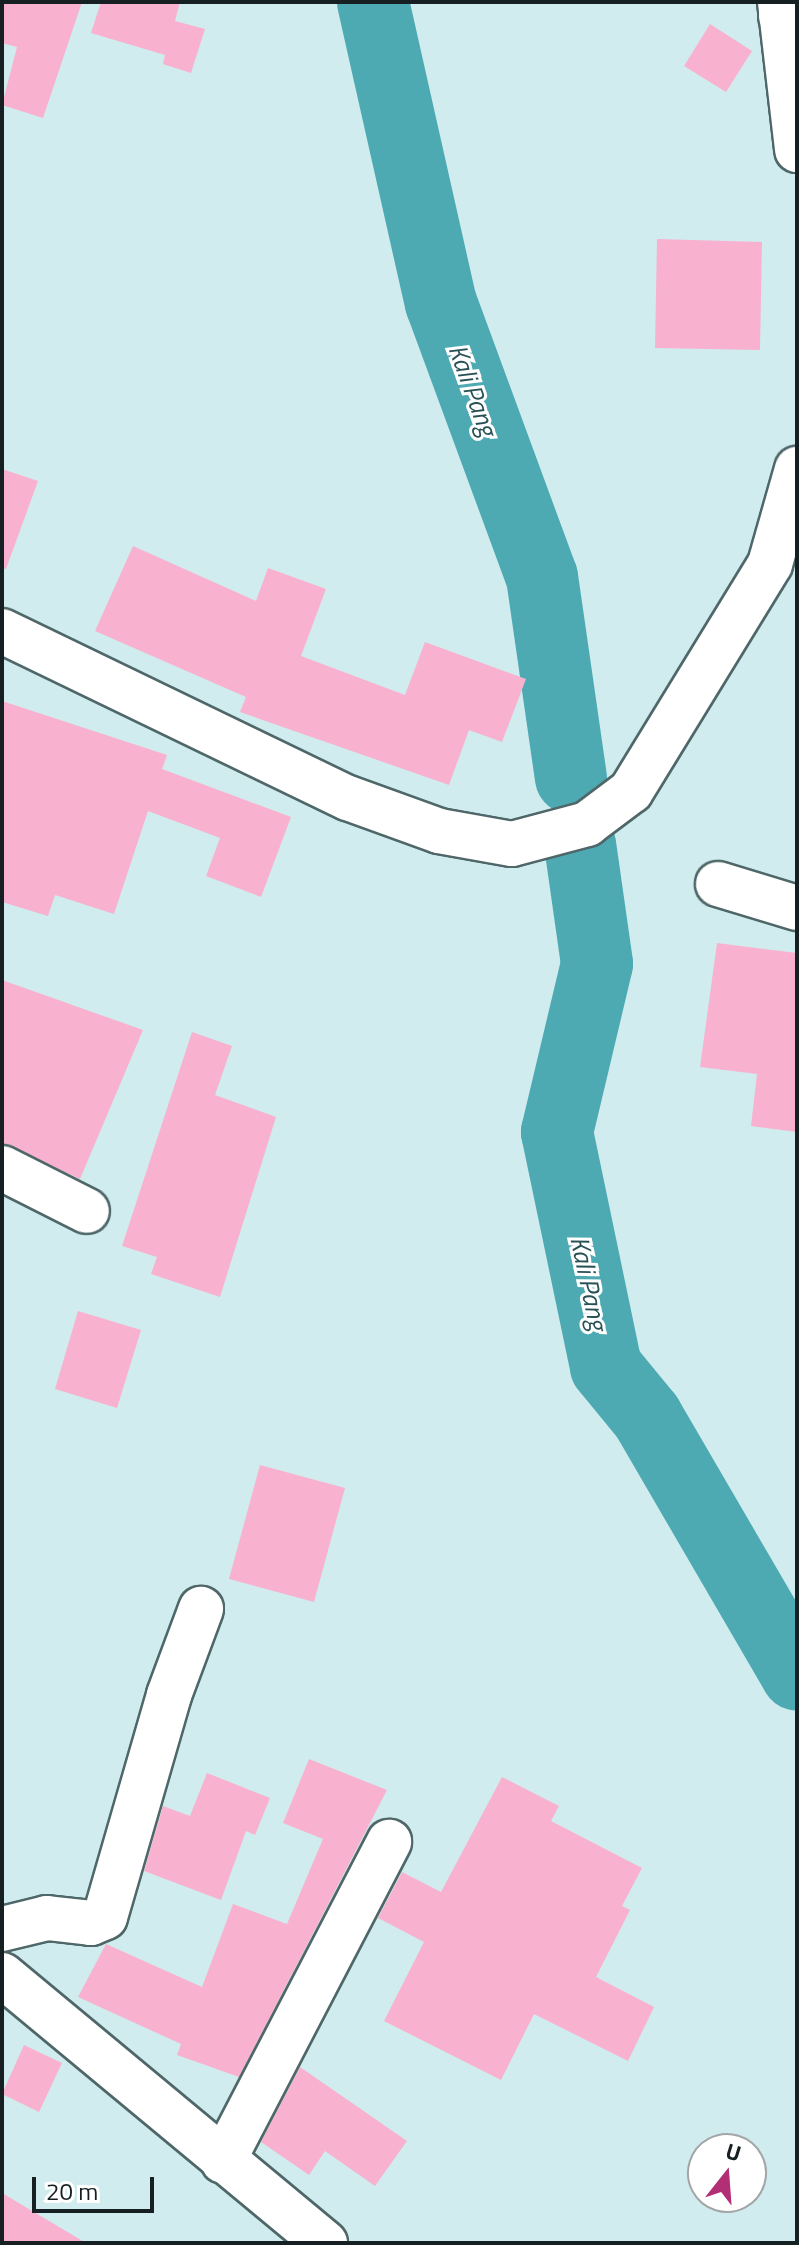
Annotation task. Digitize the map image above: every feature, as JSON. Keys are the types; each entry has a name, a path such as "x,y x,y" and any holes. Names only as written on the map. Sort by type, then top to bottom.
{"street":[{"path":"786,11 797,150"},
{"path":"4,639 348,798 439,831 512,844 587,824 631,791 770,564 797,469"},
{"path":"718,884 797,908"},
{"path":"2,1168 87,1211"},
{"path":"2,1929 47,1918 91,1923 105,1917 169,1695 201,1609"},
{"path":"223,2161 389,1842"},
{"path":"2,1975 325,2243"}],"building":[{"path":"2,2 82,2 43,118 2,105 17,47 2,43"},
{"path":"101,2 180,2 175,21 205,29 191,73 163,64 165,55 91,33"},
{"path":"710,24 752,51 726,92 684,66"},
{"path":"657,239 762,242 760,350 655,348"},
{"path":"2,469 38,481 6,569 2,568"},
{"path":"133,546 256,601 268,568 326,589 301,656 405,695 425,642 526,679 502,742 469,730 449,785 240,712 246,697 95,631"},
{"path":"2,701 167,755 162,769 291,817 261,897 206,876 220,838 148,811 114,914 55,895 48,916 2,902"},
{"path":"717,943 797,953 797,1132 751,1126 757,1074 700,1067"},
{"path":"2,980 143,1030 80,1179 2,1143"},
{"path":"192,1032 232,1046 215,1095 276,1117 220,1297 151,1274 157,1257 122,1246"},
{"path":"78,1311 141,1330 117,1408 55,1389"},
{"path":"260,1465 345,1488 314,1602 229,1579"},
{"path":"309,1759 387,1790 239,2077 177,2055 181,2044 78,1997 106,1944 202,1987 233,1904 287,1924 323,1839 283,1823"},
{"path":"207,1773 270,1798 255,1835 246,1831 221,1900 144,1871 163,1806 190,1816"},
{"path":"502,1777 559,1806 551,1821 642,1868 622,1906 630,1910 596,1977 654,2007 628,2061 534,2014 501,2080 384,2021 424,1942 378,1918 402,1872 441,1892"},
{"path":"24,2045 62,2063 39,2112 2,2094"},
{"path":"300,2067 407,2141 375,2186 325,2151 309,2175 261,2142"},
{"path":"2,2193 86,2243 2,2243"}],"waterway":[{"name":"Kali Pang","path":"373,2 441,303 542,577 571,778"},
{"name":"Kali Pang","path":"580,844 597,964 557,1132 606,1367 647,1417 797,1675"}]}
